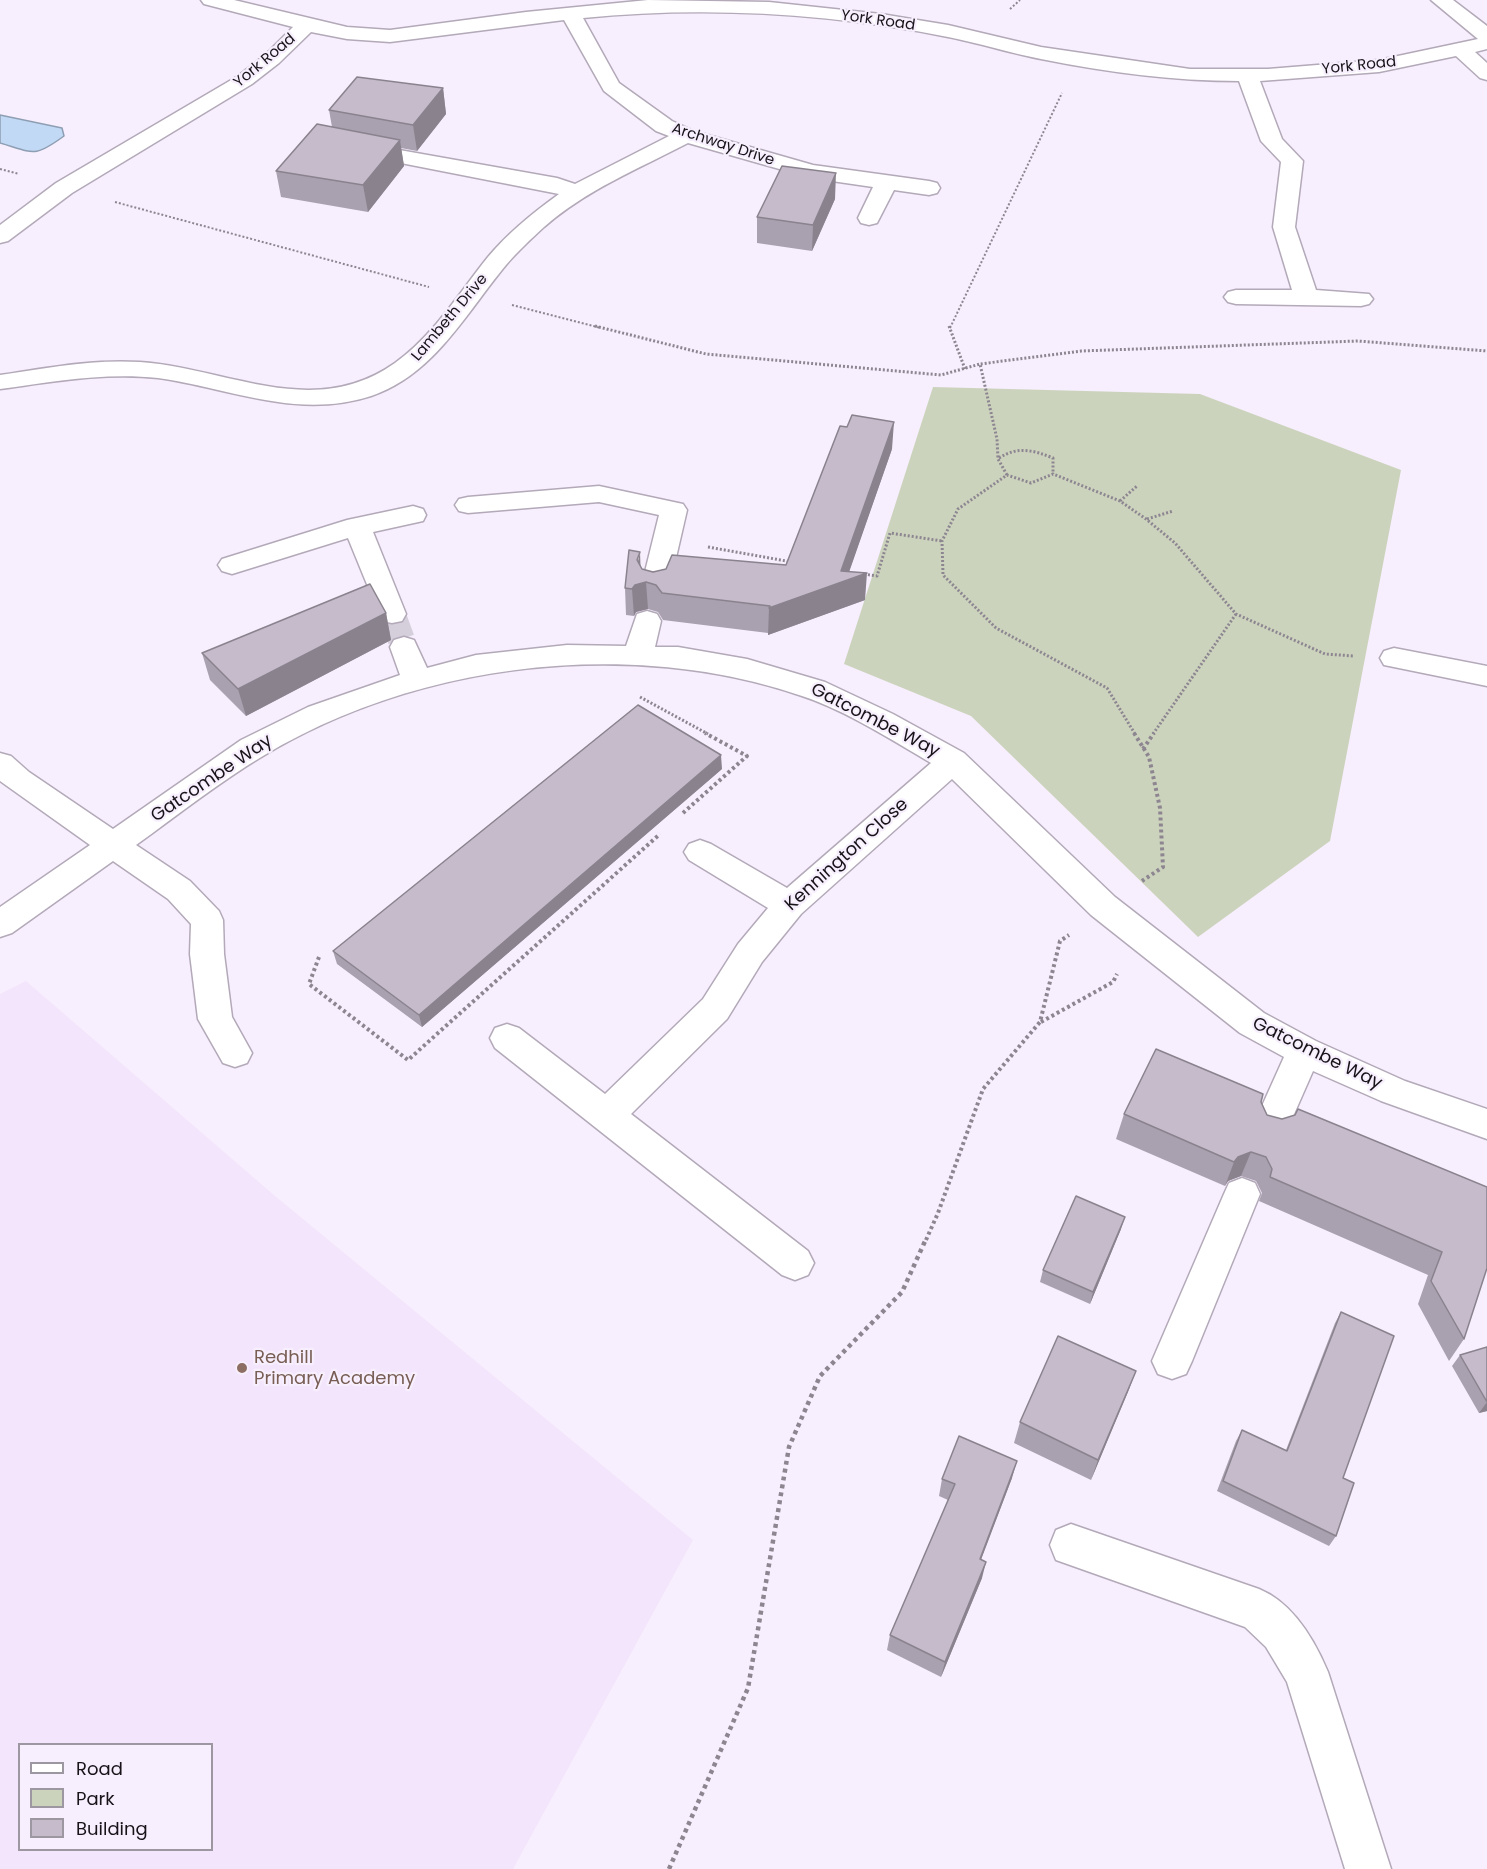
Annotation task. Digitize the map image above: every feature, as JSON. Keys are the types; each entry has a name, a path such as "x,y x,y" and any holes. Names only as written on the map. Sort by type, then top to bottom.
{"street":[{"path":"211,0 307,25"},
{"path":"1441,0 1487,36"},
{"name":"York Road","path":"0,236 64,188 236,86 272,59 307,25 347,33 390,36 526,18 571,15 647,3 769,8 843,15 948,31 1056,56 1190,75 1247,75 1379,66 1487,43"},
{"name":"Archway Drive","path":"571,15 611,87 664,126 686,136 811,171 929,188"},
{"path":"1461,49 1487,74"},
{"path":"1247,75 1272,141 1293,161 1284,227 1306,297"},
{"name":"Lambeth Drive","path":"0,382 114,370 157,371 259,394 301,399 330,398 362,391 392,378 420,358 501,257 540,220 578,192 610,173 686,136"},
{"path":"340,145 557,184 578,192"},
{"path":"869,218 886,183"},
{"path":"1236,297 1361,299"},
{"path":"468,506 599,494 674,510 656,588"},
{"path":"232,565 357,526 413,515"},
{"path":"357,526 392,614"},
{"path":"638,656 647,621"},
{"path":"404,647 417,681"},
{"name":"Gatcombe Way","path":"0,924 252,748 319,714 384,690 476,665 567,655 678,657 736,667 816,688 882,721 953,761 1103,906 1252,1023 1304,1051 1393,1091 1487,1124"},
{"path":"1394,658 1487,674"},
{"name":"Kennington Close","path":"606,1116 716,1008 750,953 789,905 953,761"},
{"path":"0,764 18,780 179,890 207,920 207,954 215,1019 235,1053"},
{"path":"700,852 789,905"},
{"path":"507,1038 795,1263"},
{"path":"1271,1126 1304,1051"},
{"path":"1172,1361 1242,1194"},
{"path":"1071,1545 1259,1610 1281,1632 1305,1672 1368,1869"}],"path":[{"path":"964,369 949,326 1064,88 1062,70 1056,56"},
{"path":"0,169 434,288"},
{"path":"503,303 706,354 941,375 980,364 1081,351 1358,341 1487,351"},
{"path":"980,364 997,439 998,459 1008,475 1030,483 1053,474 1119,501 1146,519 1175,543 1236,614 1324,654"},
{"path":"998,459 1010,450 1031,449 1053,458 1053,474"},
{"path":"1008,475 958,509 942,541 943,575 996,628 1107,688 1149,757 1160,808 1163,867 1133,886"},
{"path":"1119,501 1137,486"},
{"path":"1146,519 1173,511"},
{"path":"855,572 877,576 890,532 942,541"},
{"path":"667,539 799,563"},
{"path":"1143,749 1236,614"},
{"path":"639,696 747,756 676,820"},
{"path":"319,957 309,984 408,1060 667,828"},
{"path":"1040,1023 1060,941 1076,929"},
{"path":"669,1869 748,1688 789,1447 820,1376 902,1292 938,1212 983,1089 1040,1023 1113,982 1120,967"}],"shaded area":[{"name":"Redhill Primary Academy","path":"26,981 275,1196 693,1540 513,1869 0,1869 0,994"}],"green space":[{"path":"933,387 1200,394 1401,470 1330,841 1198,937 971,716 844,664"}],"water":[{"path":"0,115 62,128 64,136 46,148 34,152 0,143"}],"building":[{"path":"357,77 443,88 413,125 329,110"},
{"path":"317,124 400,140 363,185 276,171"},
{"path":"782,166 836,173 813,225 757,217"},
{"path":"852,415 894,422 841,571 867,573 769,608 770,606 662,593 656,585 646,582 635,585 632,589 625,588 629,550 640,552 637,560 642,569 653,572 666,569 672,555 786,565 840,426 847,427"},
{"path":"370,584 386,613 238,689 202,653"},
{"path":"638,705 721,755 419,1015 333,951"},
{"path":"1156,1049 1263,1094 1261,1102 1267,1115 1282,1119 1295,1115 1298,1109 1487,1187 1487,1268 1464,1339 1431,1281 1442,1252 1270,1177 1272,1169 1266,1157 1251,1152 1238,1157 1234,1162 1124,1114"},
{"path":"1076,1196 1125,1217 1093,1292 1043,1270"},
{"path":"1341,1312 1394,1336 1343,1478 1354,1483 1336,1536 1223,1481 1242,1430 1287,1451"},
{"path":"1058,1336 1136,1371 1098,1460 1020,1422"},
{"path":"1487,1347 1487,1402 1460,1355"},
{"path":"959,1436 1017,1461 980,1559 986,1562 945,1662 890,1635 955,1484 942,1479"}],"tunnel":[{"path":"392,614 404,647"}],"place":[{"name":"Redhill Primary Academy","path":"242,1368"}]}
